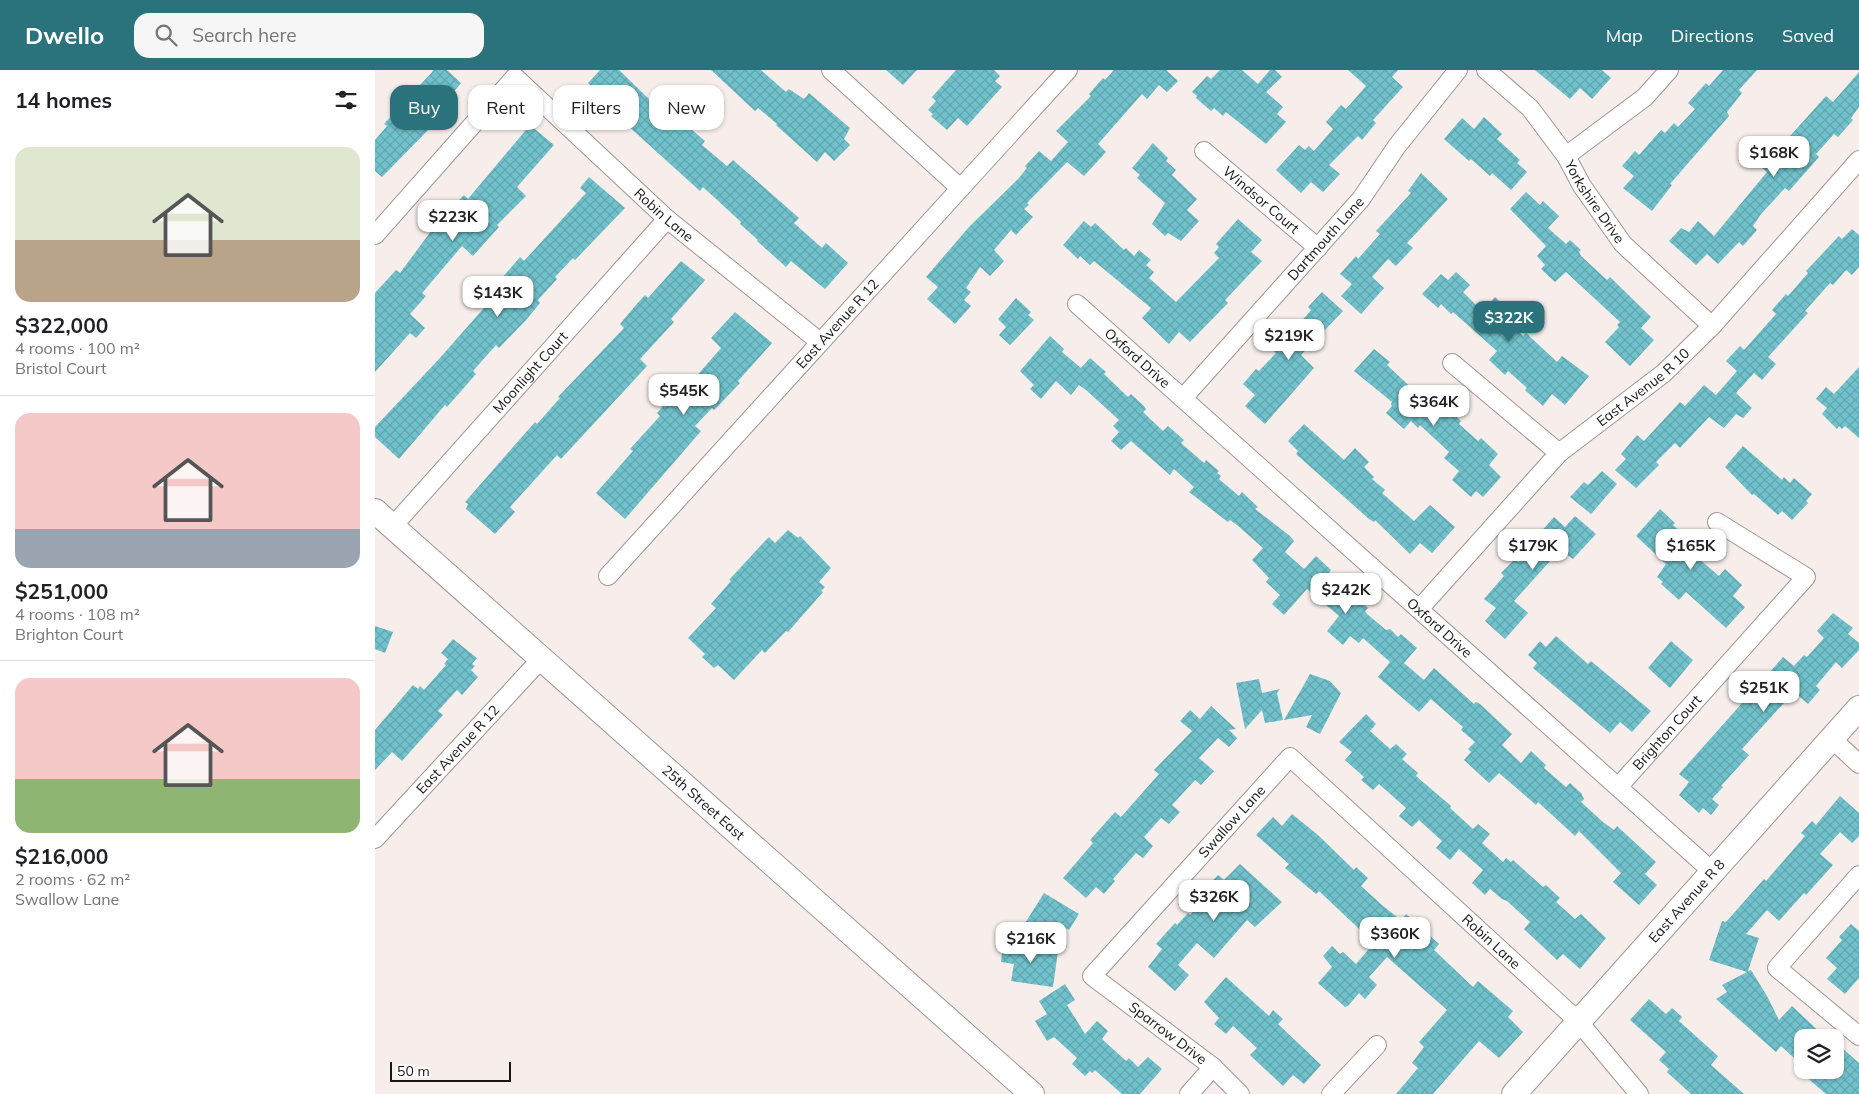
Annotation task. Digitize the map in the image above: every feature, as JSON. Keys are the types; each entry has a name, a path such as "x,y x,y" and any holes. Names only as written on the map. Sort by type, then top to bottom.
{"main road":[{"name":"25th Street East","path":"375,510 1032,1094"},
{"name":"East Avenue R 8","path":"1514,1094 1859,708"}],"street":[{"path":"831,70 960,188"},
{"name":"East Avenue R 12","path":"608,576 1068,70"},
{"name":"Dartmouth Lane","path":"1183,398 1361,199 1397,146 1458,70"},
{"name":"Yorkshire Drive","path":"1486,70 1530,108 1566,156 1582,186 1623,244 1712,326"},
{"path":"1566,156 1645,96 1669,70"},
{"name":"Robin Lane","path":"375,235 515,77 667,219 820,342"},
{"name":"Windsor Court","path":"1204,150 1318,248"},
{"name":"East Avenue R 10","path":"1420,608 1559,453 1664,373 1712,326 1859,160"},
{"name":"Moonlight Court","path":"393,526 667,219"},
{"name":"Oxford Drive","path":"1077,304 1420,608 1713,872"},
{"path":"1452,363 1559,453"},
{"name":"Brighton Court","path":"1619,786 1806,577 1717,522"},
{"name":"East Avenue R 12","path":"375,839 541,658"},
{"path":"1831,739 1859,764"},
{"name":"Robin Lane","path":"1290,757 1579,1021 1639,1094"},
{"name":"Swallow Lane","path":"1092,976 1290,757"},
{"path":"1859,875 1777,968 1859,1036"},
{"name":"Sparrow Drive","path":"1092,976 1213,1067 1240,1094"},
{"path":"1331,1094 1377,1045"},
{"path":"1189,1094 1213,1067"}],"building":[{"path":"434,70 447,70 461,83 458,87 458,85 420,85"},
{"path":"600,70 619,70 634,85 590,85 588,83"},
{"path":"711,70 761,70 786,92 789,89 804,99 809,93 850,128 844,139 850,145 834,161 825,152 817,162 777,124 758,108 755,111"},
{"path":"886,70 917,70 903,85"},
{"path":"956,70 994,70 1000,76 995,81 1002,87 967,126 958,118 947,130 931,116 933,114 928,110 936,101 932,97"},
{"path":"1114,70 1166,70 1178,81 1167,92 1159,85 1147,99 1142,94 1098,144 1106,152 1084,176 1067,162 1027,203 1029,205 1024,209 1033,217 1016,235 1011,230 994,250 1004,261 990,276 980,267 966,288 971,292 964,300 971,306 955,324 927,299 938,287 926,277 969,227 1018,179 1027,168 1025,166 1039,151 1051,161 1068,142 1056,131 1091,96 1089,94 1103,78 1105,80"},
{"path":"1220,70 1242,70 1258,84 1270,70 1275,70 1282,77 1266,92 1283,107 1277,114 1286,122 1266,144 1226,112 1223,116 1214,108 1211,111 1192,92 1207,76 1211,79"},
{"path":"1348,70 1398,70 1392,77 1403,87 1373,120 1376,123 1362,140 1358,136 1329,165 1340,174 1323,192 1311,182 1301,193 1276,170 1299,145 1305,150 1309,146 1314,151 1333,129 1326,122 1341,105 1346,109 1366,86"},
{"path":"1535,70 1602,70 1611,78 1592,99 1580,88 1570,99"},
{"path":"1723,70 1757,70 1739,90 1742,93 1727,112 1729,116 1670,184 1672,185 1652,211 1623,188 1634,176 1622,166 1635,151 1639,155 1661,130 1665,133 1674,123 1678,127 1695,109 1688,103 1706,83 1709,86"},
{"path":"1859,72 1859,107 1851,118 1853,120 1838,137 1834,134 1816,154 1819,157 1789,191 1785,188 1761,214 1753,226 1757,230 1743,246 1739,242 1718,264 1707,254 1696,265 1669,241 1681,228 1689,232 1698,221 1714,236 1767,172 1757,164 1769,150 1774,154 1826,96 1833,102"},
{"path":"639,89 649,99 649,130 692,130 705,141 702,145 727,166 733,160 799,218 794,223 822,248 826,243 848,263 825,289 791,261 786,267 703,187 700,191 633,130 639,130"},
{"path":"1484,117 1502,134 1497,139 1520,160 1517,163 1527,172 1511,190 1492,173 1490,176 1471,159 1469,161 1444,139 1462,118 1474,129"},
{"path":"390,118 390,130 428,130 382,177 375,171 375,140 387,126 384,124"},
{"path":"526,130 536,130 554,145 517,187 526,196 497,225 499,227 473,256 462,246 422,293 426,296 410,314 425,328 416,338 410,333 375,372 375,293 396,270 400,273 437,223 464,195 468,199"},
{"path":"1153,143 1168,158 1166,161 1176,170 1172,175 1197,199 1187,210 1199,221 1181,241 1168,233 1165,236 1152,224 1165,203 1137,178 1140,175 1132,168"},
{"path":"1421,173 1448,199 1407,243 1413,248 1396,266 1388,259 1372,277 1384,288 1361,314 1341,296 1352,284 1340,274 1356,256 1358,259 1380,234 1376,231 1411,193 1408,191"},
{"path":"589,177 625,208 575,260 573,258 555,277 557,279 538,300 540,303 526,320 499,348 496,345 473,371 476,374 447,407 445,405 399,459 375,437 375,427 439,359 506,283 501,279 520,257 524,261 586,193 580,188"},
{"path":"1526,192 1540,205 1543,201 1559,216 1548,228 1566,244 1570,240 1581,250 1579,252 1581,256 1607,280 1610,277 1651,317 1641,328 1654,340 1630,366 1605,342 1619,327 1617,325 1620,322 1566,272 1555,282 1541,269 1545,265 1537,256 1546,246 1510,209"},
{"path":"1238,219 1262,240 1251,252 1262,261 1225,300 1228,303 1190,342 1179,332 1169,344 1142,318 1151,308 1094,261 1090,265 1080,256 1078,259 1063,245 1084,221 1091,227 1095,223 1124,250 1126,248 1134,256 1139,250 1151,260 1146,265 1154,272 1149,278 1176,302 1219,258 1214,253 1219,247 1216,244"},
{"path":"1852,229 1859,235 1859,267 1852,275 1846,270 1833,285 1830,283 1805,311 1808,313 1768,357 1776,364 1762,380 1754,373 1736,393 1752,408 1743,418 1736,414 1724,428 1709,417 1680,448 1675,443 1656,462 1659,465 1636,488 1615,470 1626,459 1621,454 1637,435 1644,441 1680,402 1685,406 1704,385 1716,395 1737,371 1726,361 1740,346 1744,350 1776,314 1772,310 1786,294 1788,296 1808,273 1806,271 1839,236 1842,239"},
{"path":"681,261 705,280 671,319 674,322 640,359 647,366 561,459 557,455 510,507 515,512 495,534 466,509 468,504 465,502 535,422 537,424 560,398 558,397 624,328 620,324 635,306 645,295 648,298"},
{"path":"1456,272 1470,285 1463,292 1482,311 1495,297 1511,312 1505,319 1523,336 1526,333 1557,362 1562,356 1589,376 1565,405 1552,394 1543,406 1508,371 1505,375 1489,360 1497,351 1453,312 1451,314 1441,304 1438,308 1422,294 1441,274 1448,280"},
{"path":"1322,292 1343,311 1301,355 1314,368 1265,424 1245,406 1255,395 1243,384 1256,369 1259,371 1276,353 1273,350 1287,333 1290,335 1311,310 1308,307"},
{"path":"1016,298 1031,312 1028,315 1034,320 1010,345 999,335 1006,327 998,319"},
{"path":"735,312 772,343 738,381 740,383 714,410 712,408 695,426 701,431 625,519 596,493 633,451 630,449 660,416 657,413 676,391 680,395 721,348 711,338"},
{"path":"1050,336 1064,349 1062,352 1081,368 1090,358 1106,372 1104,374 1128,397 1131,394 1144,406 1146,409 1143,412 1163,431 1168,426 1184,440 1181,443 1204,463 1206,460 1219,471 1217,473 1221,476 1219,479 1239,496 1242,492 1258,507 1255,509 1290,536 1294,541 1285,552 1304,569 1316,556 1331,570 1328,575 1349,594 1353,591 1364,601 1362,603 1368,608 1365,611 1367,614 1386,630 1390,629 1398,637 1401,634 1417,648 1404,663 1424,680 1434,668 1474,704 1476,702 1480,704 1512,734 1502,745 1521,763 1531,751 1546,765 1544,768 1566,787 1570,783 1581,793 1584,799 1581,802 1603,822 1614,830 1617,826 1656,862 1645,874 1657,885 1639,905 1613,882 1621,873 1579,831 1575,836 1538,802 1536,805 1499,773 1489,783 1464,760 1471,752 1468,749 1475,742 1461,730 1463,727 1431,699 1419,712 1378,677 1390,662 1363,638 1359,643 1350,636 1343,645 1327,631 1339,616 1307,589 1284,615 1272,604 1280,595 1266,582 1269,578 1252,560 1263,548 1237,525 1230,520 1228,522 1189,492 1194,487 1174,469 1170,475 1131,441 1121,450 1111,441 1119,432 1113,426 1119,420 1086,390 1079,385 1071,395 1056,381 1041,399 1030,389 1034,385 1020,371"},
{"path":"1374,349 1390,362 1387,365 1417,393 1415,395 1418,397 1416,400 1435,419 1446,406 1461,421 1459,424 1478,441 1481,438 1498,454 1489,465 1501,477 1483,497 1476,491 1471,497 1452,480 1459,471 1444,458 1449,452 1420,425 1418,428 1411,421 1404,429 1386,413 1392,406 1392,402 1354,371"},
{"path":"1859,367 1859,438 1845,426 1842,429 1839,426 1837,429 1822,414 1827,408 1816,399 1826,387 1834,394"},
{"path":"1304,424 1344,460 1355,448 1369,462 1364,467 1374,477 1372,479 1385,490 1382,493 1414,521 1430,505 1455,527 1432,553 1420,543 1410,554 1375,520 1374,522 1369,519 1296,454 1298,451 1288,441"},
{"path":"1743,446 1782,480 1784,477 1790,483 1794,478 1812,494 1806,501 1808,503 1792,520 1782,511 1778,515 1754,494 1752,495 1725,467"},
{"path":"1602,471 1617,484 1591,514 1570,497 1584,482 1588,485"},
{"path":"1660,509 1675,523 1673,525 1684,535 1678,541 1719,576 1725,569 1742,585 1733,596 1745,607 1726,628 1686,592 1679,600 1661,584 1663,582 1657,577 1666,564 1636,536"},
{"path":"1575,516 1596,534 1573,559 1560,550 1514,601 1528,613 1505,639 1485,621 1496,608 1484,599 1504,576 1501,573 1515,559 1518,562 1541,538 1538,535 1554,517 1565,527"},
{"path":"788,530 798,538 800,536 831,568 819,582 825,587 821,591 823,592 788,632 786,631 765,653 762,650 734,680 718,665 714,668 702,657 705,654 688,638 716,608 711,604 731,581 729,580 765,541 769,537 775,543"},
{"path":"1833,613 1853,628 1848,634 1859,643 1859,650 1842,668 1836,662 1816,686 1820,690 1808,704 1794,692 1742,749 1749,755 1712,799 1719,805 1711,815 1703,808 1699,813 1679,795 1689,782 1679,774 1783,657 1794,666 1804,655 1807,657 1824,638 1817,631"},
{"path":"375,626 393,632 385,653 375,649"},
{"path":"1556,636 1588,664 1591,661 1651,711 1632,732 1620,722 1610,733 1533,668 1537,663 1528,655 1540,641 1546,647"},
{"path":"453,639 477,658 472,664 475,666 471,670 478,677 462,695 457,690 438,711 443,715 402,761 392,752 375,770 375,730 413,685 418,689 420,686 424,690 446,665 444,664 448,659 441,653"},
{"path":"1671,641 1693,660 1670,688 1648,668"},
{"path":"1310,674 1330,681 1341,693 1320,734 1306,727 1312,715 1284,720"},
{"path":"1259,679 1262,693 1280,689 1277,693 1283,720 1265,723 1262,710 1245,729 1236,683"},
{"path":"1211,706 1236,729 1229,730 1237,738 1229,747 1218,738 1199,758 1214,771 1201,785 1195,780 1172,805 1180,812 1169,824 1161,818 1144,837 1153,846 1143,858 1136,853 1113,879 1115,881 1104,894 1096,887 1086,898 1063,878 1093,843 1090,840 1115,812 1121,817 1159,774 1154,770 1192,731 1180,721 1190,710 1200,719"},
{"path":"1366,714 1376,724 1370,731 1390,749 1396,744 1407,754 1402,759 1418,773 1416,776 1451,806 1450,808 1473,829 1478,824 1490,834 1482,843 1503,862 1506,858 1511,862 1513,860 1543,887 1546,885 1560,898 1556,902 1575,919 1581,914 1606,938 1580,969 1563,954 1557,960 1524,929 1530,922 1507,901 1490,889 1485,895 1472,883 1483,870 1459,849 1450,860 1436,848 1442,841 1419,820 1412,827 1399,816 1406,808 1379,784 1373,790 1361,780 1364,777 1345,760 1352,752 1339,742"},
{"path":"1840,796 1859,813 1859,836 1852,843 1840,832 1820,854 1833,865 1806,895 1804,893 1779,921 1767,910 1746,934 1759,938 1748,971 1751,970 1779,1020 1792,1006 1816,1029 1794,1029 1794,1058 1781,1046 1776,1052 1716,999 1727,992 1722,985 1747,972 1709,960 1722,921 1726,922 1764,879 1766,881 1805,836 1801,833 1812,821 1816,825"},
{"path":"1292,814 1318,835 1354,870 1356,867 1368,878 1361,886 1383,906 1401,920 1406,914 1439,944 1434,950 1473,987 1478,981 1513,1011 1508,1017 1523,1032 1499,1058 1479,1041 1433,1094 1396,1094 1418,1068 1412,1063 1424,1047 1419,1042 1447,1010 1387,957 1369,977 1377,985 1365,999 1359,993 1348,1006 1345,1007 1318,983 1332,967 1323,956 1332,946 1340,954 1343,952 1356,964 1374,943 1319,891 1316,894 1285,868 1289,864 1256,835 1273,817 1282,826"},
{"path":"1240,864 1282,902 1255,927 1247,920 1214,958 1197,943 1178,965 1189,975 1175,991 1148,967 1162,949 1156,944 1175,923 1177,925 1188,913 1190,915 1212,891 1207,887 1218,875 1224,880"},
{"path":"1044,893 1079,914 1069,930 1062,926 1058,950 1022,928"},
{"path":"1851,924 1859,931 1859,978 1845,994 1827,979 1837,968 1826,958 1842,940 1839,937"},
{"path":"1003,943 1058,951 1053,987 1011,981 1014,964 1001,962"},
{"path":"1226,977 1269,1016 1273,1010 1283,1019 1278,1024 1321,1065 1304,1084 1293,1075 1283,1086 1250,1055 1257,1048 1233,1026 1226,1034 1214,1024 1219,1018 1204,1002"},
{"path":"1065,984 1075,1000 1067,1005 1085,1034 1097,1021 1108,1031 1102,1039 1126,1061 1129,1058 1138,1067 1148,1057 1162,1069 1140,1094 1122,1094 1095,1070 1092,1073 1090,1071 1085,1076 1072,1064 1077,1058 1054,1037 1047,1041 1035,1021 1047,1014 1039,1001"},
{"path":"1649,999 1666,1014 1672,1008 1682,1017 1679,1021 1718,1056 1711,1065 1744,1094 1691,1094 1667,1072 1669,1069 1659,1060 1666,1052 1630,1020"},
{"path":"1844,1050 1859,1063 1859,1094 1826,1094 1808,1079 1844,1079"}]}
